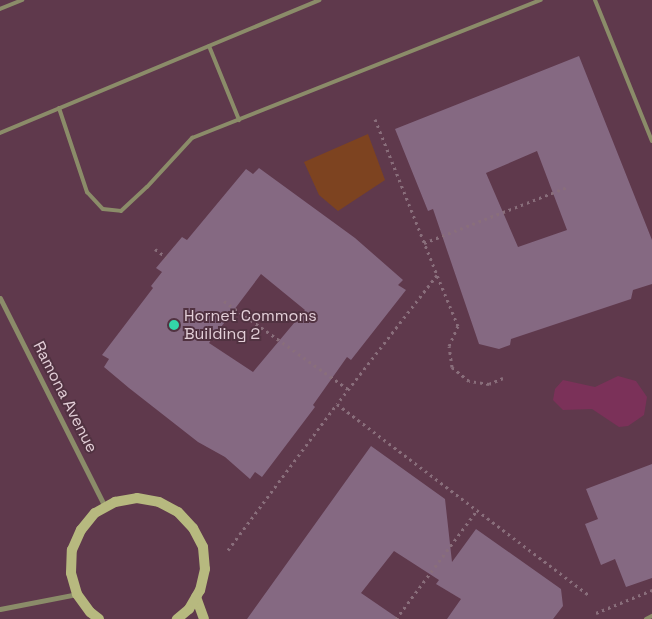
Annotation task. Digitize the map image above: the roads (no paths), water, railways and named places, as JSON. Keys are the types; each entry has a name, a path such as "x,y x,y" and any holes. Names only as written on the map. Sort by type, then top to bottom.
{"main road":[{"path":"99,619 90,612 77,594 71,573 72,550 80,530 95,513 137,498 159,502 178,512 193,528 203,547 205,569 196,597 177,619"},
{"path":"196,597 204,619"}],"street":[{"name":"Ramona Avenue","path":"0,298 105,508"},
{"path":"0,609 77,594"}],"lane":[{"path":"0,9 22,0"},
{"path":"0,133 320,0"},
{"path":"59,108 87,192 103,209 121,211 147,187 192,138 541,0"},
{"path":"595,0 652,141"},
{"path":"209,46 239,120"},
{"path":"646,619 652,616"}],"place":[{"name":"Hornet Commons Building 2","path":"174,325"}]}
